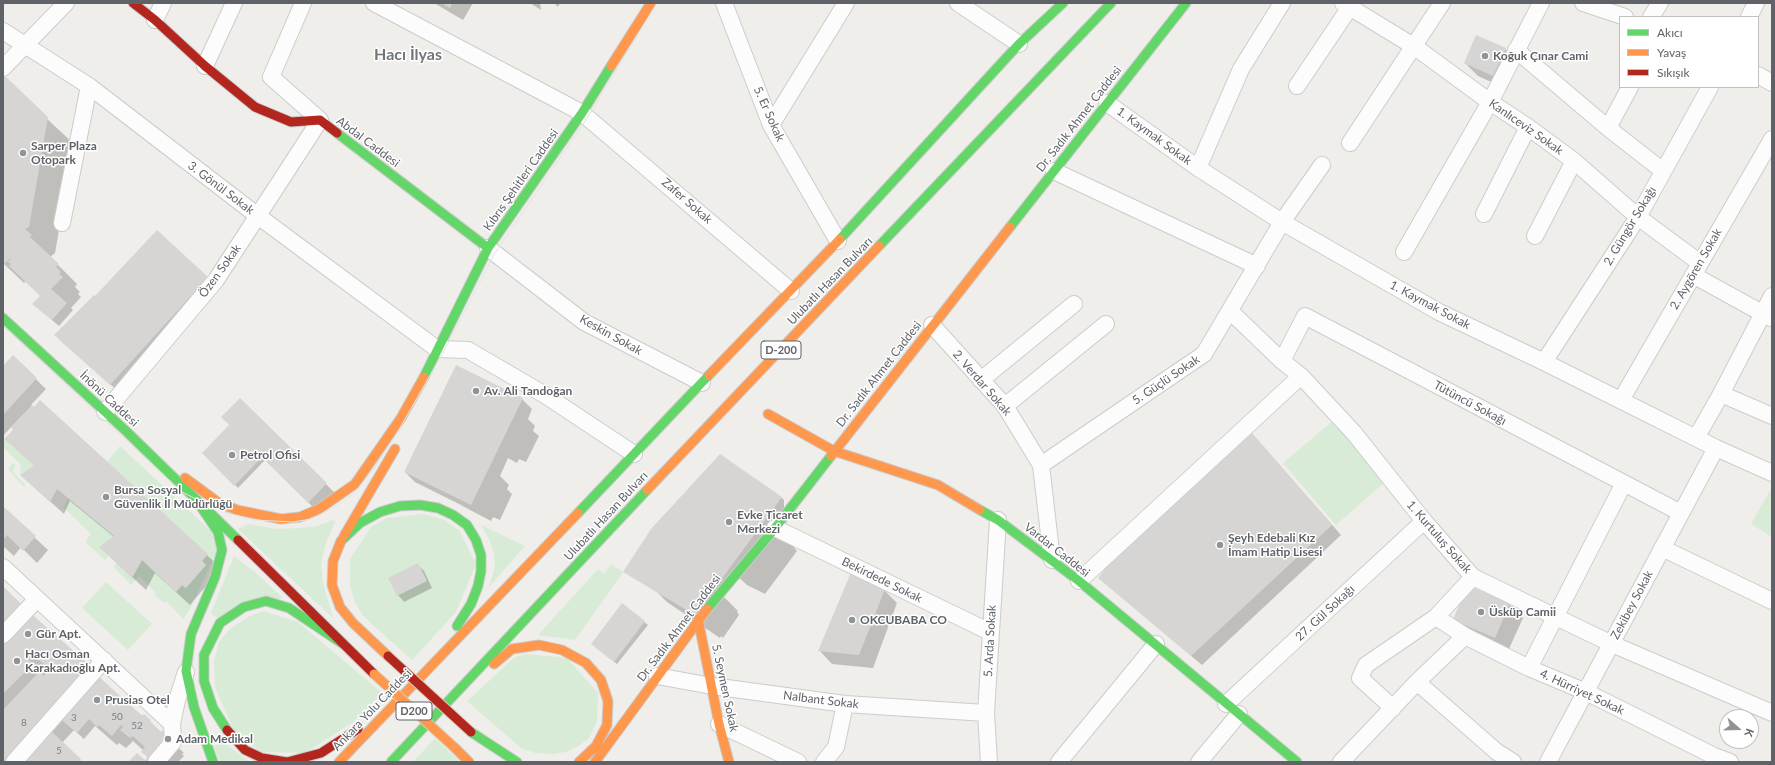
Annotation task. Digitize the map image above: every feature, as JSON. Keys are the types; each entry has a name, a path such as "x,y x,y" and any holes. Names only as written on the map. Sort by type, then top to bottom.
{"main road":[{"name":"Abdal Caddesi","path":"133,3 155,20 205,66 255,107 291,122 320,120 488,248"},
{"name":"Kıbrıs Şehitleri Caddesi","path":"423,379 488,248 582,113 651,3"},
{"name":"Ulubatlı Hasan Bulvarı","path":"423,675 791,291 1019,44 1063,3"},
{"name":"Ulubatlı Hasan Bulvarı","path":"451,698 635,502 1111,3"},
{"name":"Dr. Sadık Ahmet Caddesi","path":"600,761 657,676 698,619 775,528 932,325 1186,3"},
{"name":"İnönü Caddesi","path":"6,326 126,431 197,501"},
{"path":"126,431 219,503 237,510 260,516 282,519 300,517 319,509 337,498 355,484 382,447 423,379"},
{"path":"423,379 392,456 341,541 333,561 332,584 340,607 353,623 504,762"},
{"name":"Vardar Caddesi","path":"768,414 834,451 938,485 998,520 1079,581 1100,600 1156,644 1297,762"},
{"path":"197,501 343,644"},
{"path":"197,501 218,532 222,550 215,578 191,634 186,671 194,706 213,762"},
{"path":"341,541 360,523 380,512 400,506 420,505 438,508 453,514 467,525 476,540 481,555 481,571 471,604 423,675"},
{"path":"343,644 289,608 266,601 244,607 220,623 204,655 204,681 213,708 230,736 245,750 262,758 287,762 321,753 391,708"},
{"name":"5. Seymen Sokak","path":"698,619 719,724 729,762"},
{"name":"D200","path":"343,644 470,762"},
{"path":"451,698 512,649 539,645 562,650 586,663 601,680 608,701 607,725 596,746 578,762"},
{"name":"Ankara Yolu Caddesi","path":"339,762 423,675"},
{"name":"D200","path":"391,762 451,698"},
{"path":"400,762 420,732"},
{"path":"471,732 517,762"}],"street":[{"path":"3,68 66,3"},
{"path":"155,20 163,3"},
{"path":"205,66 234,3"},
{"path":"303,3 271,77 320,120"},
{"name":"Zafer Sokak","path":"374,3 582,113 791,291"},
{"name":"5. Er Sokak","path":"724,3 771,125 838,241"},
{"path":"771,125 846,3"},
{"path":"958,3 1019,44"},
{"path":"1198,168 1241,69 1282,3"},
{"path":"1350,143 1415,47 1442,3"},
{"path":"1404,252 1490,102 1540,3"},
{"path":"1583,3 1622,16"},
{"path":"1652,16 1660,3"},
{"path":"1750,16 1756,3"},
{"path":"1297,86 1346,5"},
{"name":"Kanlıceviz Sokak","path":"1346,5 1415,47 1490,102 1528,127 1574,161 1696,269 1767,316"},
{"name":"3. Gönül Sokak","path":"3,31 89,86 258,216 438,349"},
{"path":"1516,50 1608,128 1663,171"},
{"path":"1759,76 1772,83"},
{"path":"62,222 89,86"},
{"path":"1608,128 1629,88"},
{"name":"2. Güngör Sokağı","path":"1544,362 1638,217 1709,88"},
{"name":"1. Kaymak Sokak","path":"1107,102 1198,168 1282,222 1440,312 1716,448 1772,473"},
{"name":"Özen Sokak","path":"105,412 216,280 320,120"},
{"path":"1484,214 1528,127"},
{"name":"2. Aygören Sokak","path":"1621,400 1696,269 1767,161 1772,139"},
{"path":"1535,236 1574,161"},
{"name":"5. Güçlü Sokak","path":"1041,465 1204,354 1282,222 1322,165"},
{"path":"1054,170 1257,266"},
{"name":"Keskin Sokak","path":"488,248 584,322 702,383"},
{"path":"1696,438 1767,316 1772,296"},
{"path":"981,380 1074,304"},
{"name":"1. Kurtuluş Sokak","path":"1230,311 1282,361 1301,376 1354,433 1424,521 1473,577 1612,644 1772,713"},
{"name":"Tütüncü Sokağı","path":"1282,361 1305,316 1681,513"},
{"path":"1005,406 1106,324"},
{"name":"2. Verdar Sokak","path":"932,325 1005,406 1041,465 1052,560"},
{"path":"438,349 468,350 546,395 634,454"},
{"path":"1079,581 1301,376"},
{"path":"1721,394 1772,416"},
{"name":"Zekibey Sokak","path":"1548,762 1716,448"},
{"path":"1529,668 1624,483"},
{"name":"5. Arda Sokak","path":"989,762 986,713 998,520"},
{"name":"27. Gül Sokağı","path":"1198,762 1232,709 1424,521"},
{"name":"Bekirdede Sokak","path":"775,528 990,632"},
{"path":"1662,548 1772,601"},
{"path":"3,567 172,724"},
{"path":"1393,708 1360,678 1366,665 1436,617 1473,577"},
{"path":"3,635 38,599"},
{"name":"4. Hürriyet Sokak","path":"1436,617 1464,636 1529,668 1586,692 1730,762"},
{"path":"1341,762 1417,682 1464,636"},
{"path":"1059,762 1156,644"},
{"path":"14,762 104,660"},
{"path":"156,762 173,742 172,724 177,700 186,671"},
{"name":"Nalbant Sokak","path":"657,676 712,686 845,704 986,713"},
{"path":"1417,682 1497,752 1513,762"},
{"path":"824,762 836,747 845,704"},
{"path":"719,724 798,762"}],"green space":[{"path":"1334,420 1386,481 1336,525 1283,463"},
{"path":"4,439 34,465 21,474 21,465 3,447"},
{"path":"120,446 211,531 218,549 190,609 183,619 166,601 164,603 155,595 155,592 139,576 131,585 113,567 117,563 132,577 142,560 176,592 182,585 186,588 206,565 202,561 208,554 107,462"},
{"path":"13,463 15,465 13,472 26,485 24,487 8,469"},
{"path":"1772,487 1772,537 1751,524"},
{"path":"68,498 114,536 108,556 105,560 85,542 91,534 63,507"},
{"path":"423,514 442,519 459,530 476,564 456,612 412,660 363,616 355,602 350,586 350,559 371,527 387,518"},
{"path":"333,520 335,522 326,543 321,563 323,583 333,618 238,529 249,524 276,529 300,528 317,526"},
{"path":"481,525 525,546 489,587 495,567 494,555 490,541"},
{"path":"234,556 255,572 283,598 217,618 211,613"},
{"path":"611,564 623,572 575,640 538,635 598,569 604,574"},
{"path":"106,582 152,624 128,650 82,608"},
{"path":"263,611 298,622 382,693 353,722 305,753 262,752 234,731 215,687 214,661 219,642 231,628 248,617"},
{"path":"525,654 567,658 598,693 597,722 589,738 580,745 566,752 552,754 535,753 521,748 467,701 514,658"},
{"path":"435,738 460,762 413,762"},
{"path":"222,741 249,762 220,762 214,747"}],"building":[{"path":"442,3 452,3 450,8"},
{"name":"Koğuk Çınar Cami","path":"1476,35 1506,48 1493,76 1464,63"},
{"name":"Sarper Plaza Otopark","path":"4,75 48,117 29,227 25,229 32,235 30,237 59,264 56,267 61,272 59,274 63,277 51,289 67,303 52,320 32,304 40,296 9,266 11,264 8,262 12,257 4,264 3,263"},
{"path":"157,230 208,277 110,385 54,335 94,295 95,296"},
{"path":"13,355 37,378 3,415 3,366"},
{"path":"456,365 523,398 471,505 404,472"},
{"path":"240,398 327,483 308,503 262,457 234,486 202,453 229,425 221,417"},
{"name":"Bursa Sosyal Güvenlik İl Müdürlüğü","path":"40,400 208,554 202,561 206,565 186,588 182,585 176,592 142,560 132,578 99,547 114,536 57,489 50,502 20,475 34,465 4,439 13,430 11,427 32,405 34,407"},
{"name":"Şeyh Edebali Kız İmam Hatip Lisesi","path":"1252,433 1332,525 1191,656 1098,578 1107,566"},
{"path":"720,454 782,497 695,615 623,572 651,529"},
{"path":"3,506 36,536 23,551 7,535 3,540"},
{"path":"418,563 427,581 397,596 388,578"},
{"name":"OKCUBABA CO","path":"852,570 885,589 859,655 818,651"},
{"name":"Üsküp Camii","path":"1467,585 1510,603 1495,638 1453,620"},
{"path":"3,586 26,609 3,633"},
{"path":"622,603 645,621 614,662 591,644"},
{"path":"29,612 92,667 9,762 3,762 3,710 39,672 44,676 49,669 32,654 28,659 33,664 3,694 3,639"},
{"path":"96,674 142,716 144,714 161,732 162,730 171,739 153,762 128,762 137,753 145,760 148,757 141,752 145,747 133,736 130,738 120,730 123,727 121,725 112,736 99,725 97,727 89,719 77,733 58,717"},
{"path":"49,729 81,759 79,762 18,762"}],"tram line":[{"path":"3,326 182,492 220,511 254,520 292,522 312,519 334,507 354,493 374,469 397,433 445,349 495,253 588,117 657,3"}],"traffic: fast":[{"path":"840,239 1019,44 1063,3"},
{"path":"879,246 1111,3"},
{"path":"1010,227 1186,3"},
{"path":"424,377 488,248 582,113 611,66"},
{"path":"337,133 488,248"},
{"path":"3,318 126,431 238,540"},
{"path":"578,513 709,375"},
{"path":"707,609 775,528 831,456"},
{"path":"391,762 647,490"},
{"path":"197,501 218,532 222,550 215,577 191,634 186,671 194,707 213,762"},
{"path":"341,541 360,523 380,512 400,506 420,505 438,508 453,515 467,525 476,540 481,555 481,571 478,586 471,604 457,626"},
{"path":"980,510 998,520 1079,581 1297,762"},
{"path":"227,730 213,708 204,681 204,655 220,623 244,607 266,601 289,608 343,644"},
{"path":"471,732 517,762"}],"traffic: slow":[{"path":"611,66 651,3"},
{"path":"831,456 1010,227"},
{"path":"709,375 840,239"},
{"path":"647,490 879,246"},
{"path":"185,478 219,503 237,510 281,519 300,517 319,509 355,484 401,418 424,377"},
{"path":"768,414 834,451 938,485 980,510"},
{"path":"344,536 395,449"},
{"path":"339,762 578,513"},
{"path":"341,541 333,561 332,585 340,607 353,623 388,656"},
{"path":"595,762 707,609"},
{"path":"698,619 719,724 729,762"},
{"path":"494,664 512,649 539,645 562,650 586,663 601,680 608,701 607,725 596,746 579,762"},
{"path":"374,674 455,748"},
{"path":"455,748 469,762"}],"traffic: jam":[{"path":"133,3 155,20 205,66 255,107 291,122 320,120 337,133"},
{"path":"238,540 374,674"},
{"path":"388,656 471,732"},
{"path":"227,730 245,750 262,758 287,762 321,753 358,729"}],"place":[{"name":"Koğuk Çınar Cami","path":"1485,56"},
{"name":"Sarper Plaza Otopark","path":"23,153"},
{"name":"Av. Ali Tandoğan","path":"476,391"},
{"name":"Petrol Ofisi","path":"232,455"},
{"name":"Bursa Sosyal Güvenlik İl Müdürlüğü","path":"106,497"},
{"name":"Evke Ticaret Merkezi","path":"729,522"},
{"name":"Şeyh Edebali Kız İmam Hatip Lisesi","path":"1220,545"},
{"name":"Üsküp Camii","path":"1481,612"},
{"name":"OKCUBABA CO","path":"852,620"},
{"name":"Gür Apt.","path":"28,634"},
{"name":"Hacı Osman Karakadıoğlu Apt.","path":"17,661"},
{"name":"Prusias Otel","path":"97,700"},
{"name":"Adam Medikal","path":"168,739"}],"district":[{"name":"Hacı İlyas","path":"408,55"}]}
